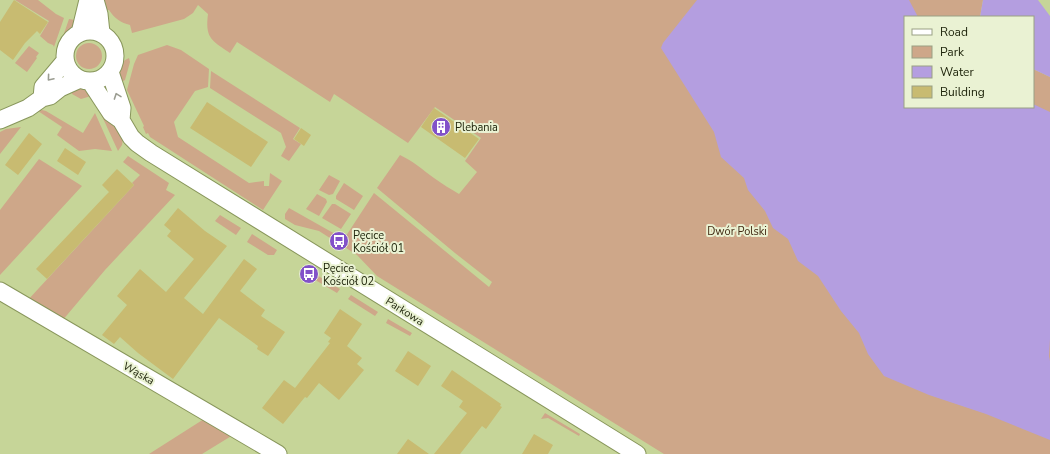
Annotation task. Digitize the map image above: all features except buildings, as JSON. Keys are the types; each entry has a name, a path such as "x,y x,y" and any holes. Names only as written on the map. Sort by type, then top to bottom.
{"street":[{"path":"80,32 88,0"},
{"path":"95,0 99,14 101,33"},
{"path":"0,120 28,108 42,98 50,96 60,88 85,80 101,79 110,72 114,64 115,52 110,41 101,33 90,31 80,32 73,36 66,46 64,54 65,61 70,73 85,80"},
{"path":"42,98 43,87 65,61"},
{"name":"Parkowa","path":"110,72 122,108 122,120"},
{"name":"Parkowa","path":"85,80 112,113 122,120 131,137 157,158 637,454"},
{"name":"Wąska","path":"0,292 278,454"}],"green space":[{"path":"15,0 38,0 56,14 64,18 54,47 40,36 49,21"},
{"name":"Dwór Polski","path":"102,0 983,0 980,16 904,16 904,108 1034,108 1034,69 1050,77 1050,454 664,454 377,276 357,255 343,246 345,243 336,236 333,240 319,231 295,225 285,219 285,214 289,208 344,239 374,193 489,287 492,282 377,188 400,155 459,194 477,172 465,161 481,138 435,107 408,143 334,94 330,102 237,42 230,53 211,38 207,22 208,14 198,5 193,13 184,19 132,33 130,25 118,20 109,10 104,10"},
{"path":"69,19 75,20 74,24 60,45"},
{"path":"89,43 98,47 102,56 98,65 89,69 80,65 76,56 80,47"},
{"path":"167,45 181,50 209,69 208,87 195,91 174,122 178,137 249,183 264,181 264,186 269,186 270,173 282,181 263,210 150,137 148,133 146,134 143,127 144,126 127,90 138,55"},
{"path":"29,46 39,53 27,72 15,63"},
{"path":"129,58 130,62 125,80 118,84 118,72 120,66"},
{"path":"211,71 300,128 293,139 301,144 289,161 281,156 286,147 281,133 210,88"},
{"path":"80,86 86,88 91,96 81,99 72,94 72,90"},
{"path":"99,103 123,139 122,145 118,151 101,114"},
{"path":"42,110 83,133 95,113 112,151 95,149 79,151 57,135 62,127 38,111"},
{"path":"21,127 0,154 0,132 6,129"},
{"path":"128,156 169,183 166,190 175,195 105,270 62,321 27,301 134,185 132,183 140,175 123,162"},
{"path":"39,159 82,186 0,275 0,210"},
{"path":"329,175 340,181 333,194 329,195 319,190"},
{"path":"344,183 363,196 354,210 336,199 336,196"},
{"path":"317,194 326,199 327,202 319,216 306,209"},
{"path":"332,204 335,204 351,214 341,229 322,218"},
{"path":"220,215 241,228 236,235 215,221"},
{"path":"252,234 277,250 274,255 268,255 247,242"},
{"path":"315,274 340,289 337,293 312,278"},
{"path":"351,295 378,312 375,316 348,299"},
{"path":"388,319 412,333 410,336 386,323"},
{"path":"545,413 580,434 579,436 548,418 541,419"},
{"path":"204,419 233,435 202,454 149,454"}],"water":[{"path":"697,0 909,0 917,16 904,16 904,108 1034,108 1034,104 1050,112 1050,440 986,414 929,395 884,376 868,354 859,333 841,311 818,276 798,261 788,239 773,228 765,211 748,190 744,178 721,157 714,132 661,48 663,43"},
{"path":"983,0 1038,0 1050,16 1050,77 1034,69 1034,16 980,16"}],"place":[{"name":"Plebania","path":"441,127"},
{"name":"Pęcice Kościół 01","path":"339,241"},
{"name":"Pęcice Kościół 02","path":"309,274"}]}
